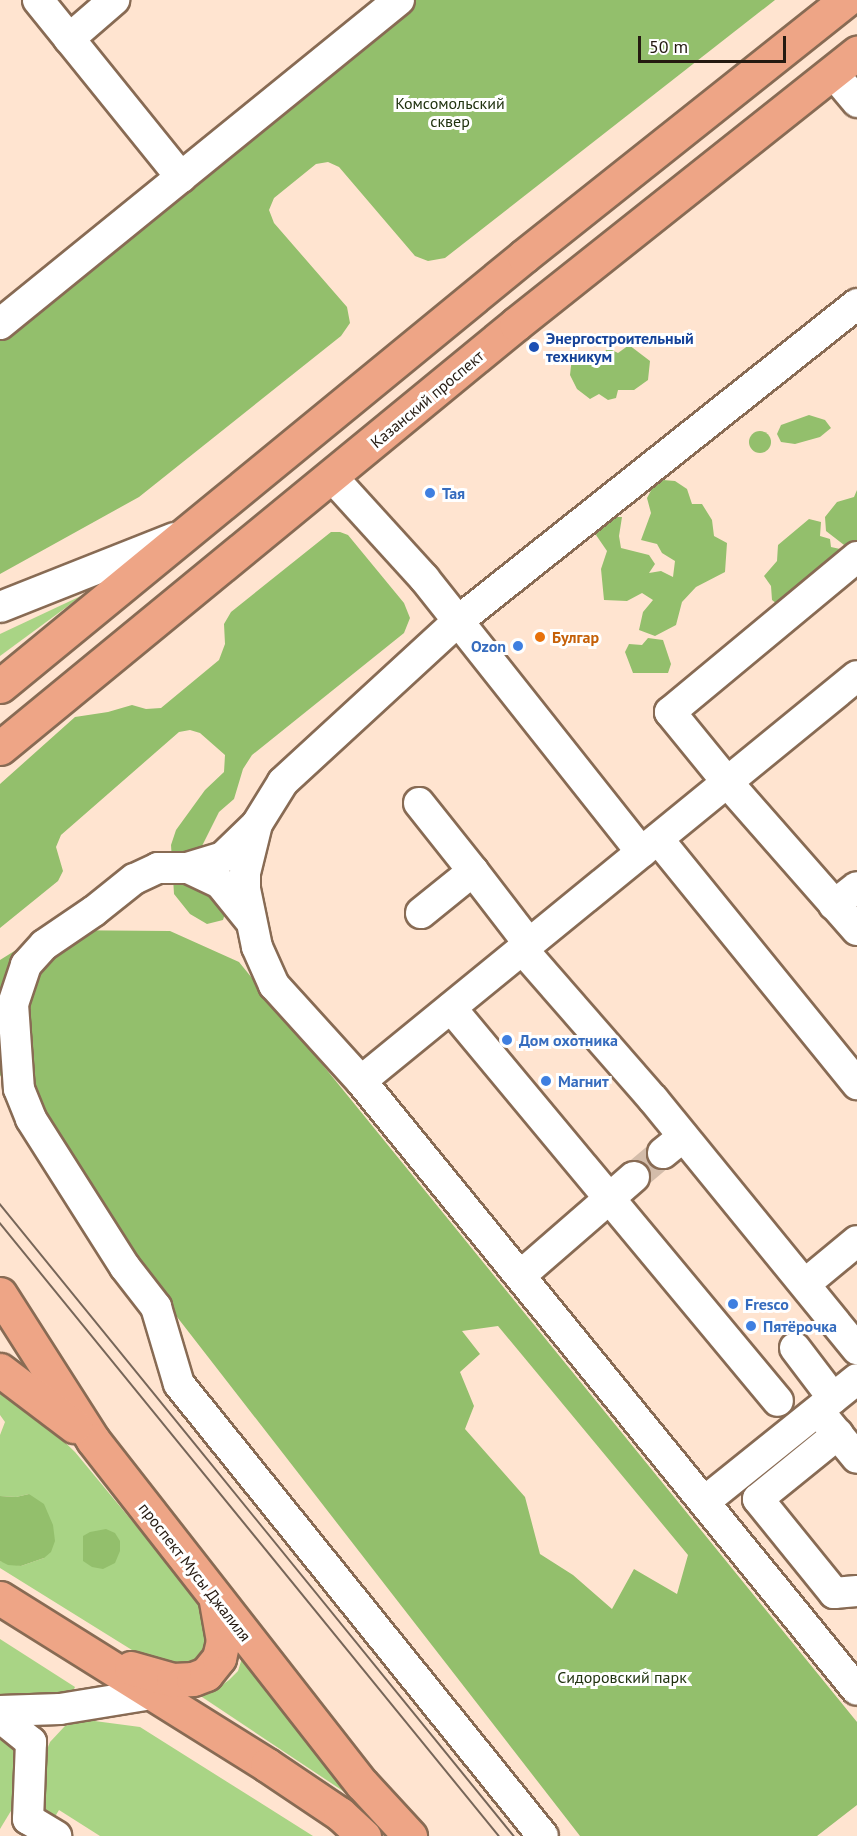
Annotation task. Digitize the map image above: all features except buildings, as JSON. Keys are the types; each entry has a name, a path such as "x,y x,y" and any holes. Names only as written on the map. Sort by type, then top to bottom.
{"main road":[{"path":"0,686 524,256 846,0"},
{"name":"Казанский проспект","path":"0,748 516,324 845,63"},
{"name":"проспект Мусы Джалиля","path":"0,1294 93,1440 362,1784 410,1836"},
{"path":"0,1370 93,1440"},
{"path":"0,1598 98,1658 364,1836"},
{"path":"98,1658 173,1680 193,1679 206,1674 219,1658 223,1641 216,1600"}],"street":[{"path":"38,0 181,177"},
{"path":"69,39 114,0"},
{"path":"0,324 399,0"},
{"path":"845,63 857,102"},
{"path":"543,1836 179,1384 156,1307 125,1267 31,1119 19,1089 13,1004 26,965 44,945 94,911 134,879 158,868 188,868 223,857 257,824 283,782 458,621 857,304"},
{"path":"332,477 424,578 458,621 857,1084"},
{"path":"0,607 188,532"},
{"path":"857,557 670,712 727,782 846,896 857,930"},
{"path":"361,1081 857,676"},
{"path":"419,803 473,871 525,946 673,1145 805,1284 857,1349"},
{"path":"257,824 245,873 251,922 264,967 274,985 361,1081 857,1690"},
{"path":"188,868 220,883 251,922"},
{"path":"421,913 473,871"},
{"path":"451,1008 778,1401"},
{"path":"520,1276 634,1177"},
{"path":"805,1284 857,1241"},
{"path":"795,1348 826,1404 838,1434 857,1458"},
{"path":"704,1502 857,1378"},
{"path":"838,1434 758,1499 834,1593 857,1591"},
{"path":"788,1605 822,1578"},
{"path":"0,1712 60,1709 152,1694"},
{"path":"56,1836 23,1827 31,1742 60,1709"},
{"path":"0,1717 31,1742"}],"green space":[{"name":"Комсомольский сквер","path":"411,0 775,0 445,258 428,261 415,256 339,167 328,162 316,164 274,198 269,210 274,223 347,307 350,323 341,336 139,497 0,574 0,334"},
{"path":"629,345 650,361 648,380 634,390 618,390 616,398 608,400 599,394 590,399 577,389 570,375 572,357 586,355 598,359 608,348 618,353"},
{"path":"809,415 825,420 831,428 820,437 795,444 781,442 777,434 781,425"},
{"path":"756,431 764,431 771,438 771,446 764,453 756,453 749,446 749,438"},
{"path":"663,480 675,481 687,489 692,504 702,504 712,520 714,536 727,543 725,572 696,587 682,602 676,625 655,636 639,630 643,612 653,600 642,593 627,601 604,600 601,569 607,551 596,535 606,517 622,517 619,536 621,548 649,555 655,564 649,573 661,571 673,577 675,561 662,553 657,544 641,540 651,513 647,498 655,483"},
{"path":"857,490 857,555 826,531 825,517 837,502 854,497"},
{"path":"809,519 821,522 820,536 830,539 831,547 840,549 847,561 781,607 772,600 771,586 764,576 777,561 778,545"},
{"path":"331,532 348,535 404,603 410,618 404,633 252,755 243,769 234,799 219,812 199,852 227,907 223,920 207,924 190,914 174,894 171,845 176,830 205,790 224,772 225,755 200,733 190,730 179,732 61,835 56,847 63,871 58,881 0,928 0,784 75,717 108,712 132,705 146,709 161,708 219,660 225,644 224,624 231,612"},
{"path":"83,595 0,656 0,634"},
{"path":"648,638 663,640 671,664 668,673 633,673 625,652 629,644 642,645"},
{"name":"Сидоровский парк","path":"48,930 170,931 239,962 857,1722 857,1805 817,1836 580,1836 35,1134 0,1075 0,960","holes":["498,1326 688,1555 677,1594 634,1569 612,1609 573,1575 540,1554 525,1497 465,1429 474,1406 460,1372 480,1354 462,1331"]},
{"path":"0,1385 23,1402 75,1452 208,1613 212,1627 202,1657 182,1666 140,1655 0,1568 0,1561 21,1566 44,1558 29,1494 16,1497 0,1496 0,1435 5,1422 0,1415"},
{"path":"29,1494 44,1504 53,1525 55,1541 51,1552 44,1558 21,1566 8,1565 0,1561 0,1496 16,1497"},
{"path":"106,1529 115,1533 120,1541 120,1551 115,1563 103,1569 92,1567 83,1561 83,1536"},
{"path":"0,1639 75,1687 71,1695 0,1703"},
{"path":"242,1658 352,1797 196,1693 218,1688 229,1680 238,1671"},
{"path":"87,1720 140,1727 313,1836 100,1836 59,1810 50,1825 43,1816 42,1805 46,1752 50,1742 65,1726"},
{"path":"0,1726 19,1741 20,1796 0,1829"}],"tunnel":[{"path":"634,1177 663,1153"}],"tram line":[{"path":"0,1204 514,1836"},
{"path":"0,1223 499,1836"}],"place":[{"name":"Энергостроительный техникум","path":"534,347"},
{"name":"Тая","path":"430,493"},
{"name":"Булгар","path":"540,637"},
{"name":"Ozon","path":"518,646"},
{"name":"Дом охотника","path":"507,1040"},
{"name":"Магнит","path":"546,1081"},
{"name":"Fresco","path":"733,1304"},
{"name":"Пятёрочка","path":"751,1326"}]}
